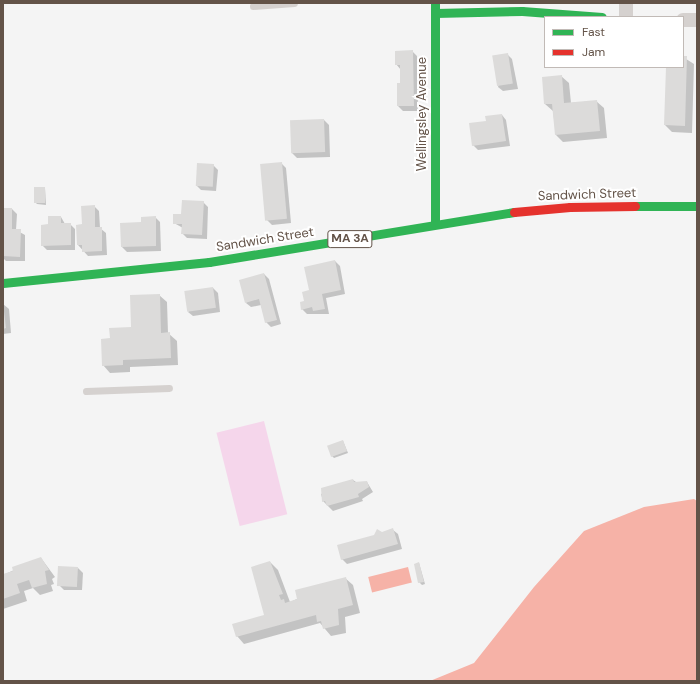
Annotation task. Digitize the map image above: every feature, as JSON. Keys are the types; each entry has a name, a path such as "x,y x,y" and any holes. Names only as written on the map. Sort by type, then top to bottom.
{"main road":[{"name":"Wellingsley Avenue","path":"435,3 435,224"},
{"path":"435,13 522,11 589,16"},
{"name":"Sandwich Street","path":"3,283 209,262 435,224 546,209 697,206"}],"street":[{"path":"626,3 626,16"},
{"path":"684,20 697,20"}],"lane":[{"path":"253,6 294,3"},
{"path":"86,391 169,388"}],"shaded area":[{"path":"264,421 287,514 240,526 216,433"},
{"path":"694,499 697,501 697,681 430,681 474,663 534,587 584,531 644,507"},
{"path":"408,567 412,583 372,592 368,577"}],"building":[{"path":"413,50 414,106 397,106 397,83 400,83 400,65 395,65 395,51"},
{"path":"508,53 513,84 497,86 492,56"},
{"path":"684,56 687,56 685,126 664,125 666,68 684,68"},
{"path":"562,75 564,103 597,100 600,131 555,135 552,104 544,104 542,77"},
{"path":"502,114 506,141 472,146 469,123 486,121 485,116"},
{"path":"324,119 325,152 291,153 290,120"},
{"path":"282,162 287,219 265,221 260,164"},
{"path":"197,163 214,164 213,187 196,186"},
{"path":"34,187 45,187 45,203 34,203"},
{"path":"182,200 204,201 202,235 181,234 182,224 173,224 173,214 181,214"},
{"path":"95,205 95,227 102,227 102,251 82,252 82,245 77,245 76,225 82,224 81,206"},
{"path":"3,208 12,208 12,229 21,229 20,257 3,256"},
{"path":"48,216 61,216 61,223 71,223 71,245 41,246 41,225 48,224"},
{"path":"156,216 156,246 121,247 120,223 141,222 141,217"},
{"path":"335,260 341,290 322,294 325,309 313,311 312,307 301,310 300,302 304,301 302,292 309,290 304,267"},
{"path":"264,273 277,320 265,323 259,299 245,303 239,280"},
{"path":"213,287 216,308 187,312 184,291"},
{"path":"160,294 161,333 170,332 171,358 123,360 123,365 102,366 101,339 110,338 109,328 131,327 130,295"},
{"path":"3,303 6,328 3,329"},
{"path":"343,440 347,451 331,457 327,446"},
{"path":"353,479 354,482 367,481 369,487 358,494 359,497 327,506 325,501 322,502 321,488"},
{"path":"393,528 398,544 341,560 337,545 374,535 377,529 382,532"},
{"path":"41,557 49,570 45,571 47,584 32,588 29,580 17,584 20,593 3,599 3,574 13,571 12,567"},
{"path":"270,561 283,594 279,595 281,600 284,599 285,603 297,599 295,590 346,577 353,605 338,609 339,625 323,629 321,621 317,622 316,615 236,637 232,624 264,615 251,567"},
{"path":"419,562 424,582 418,583 414,564"},
{"path":"58,566 78,567 77,587 57,586"}],"traffic: fast":[{"path":"435,3 435,224"},
{"path":"435,13 522,11 589,16"},
{"path":"635,206 697,206"},
{"path":"3,283 209,262 514,212"}],"traffic: jam":[{"path":"514,212 570,207 635,206"}]}
